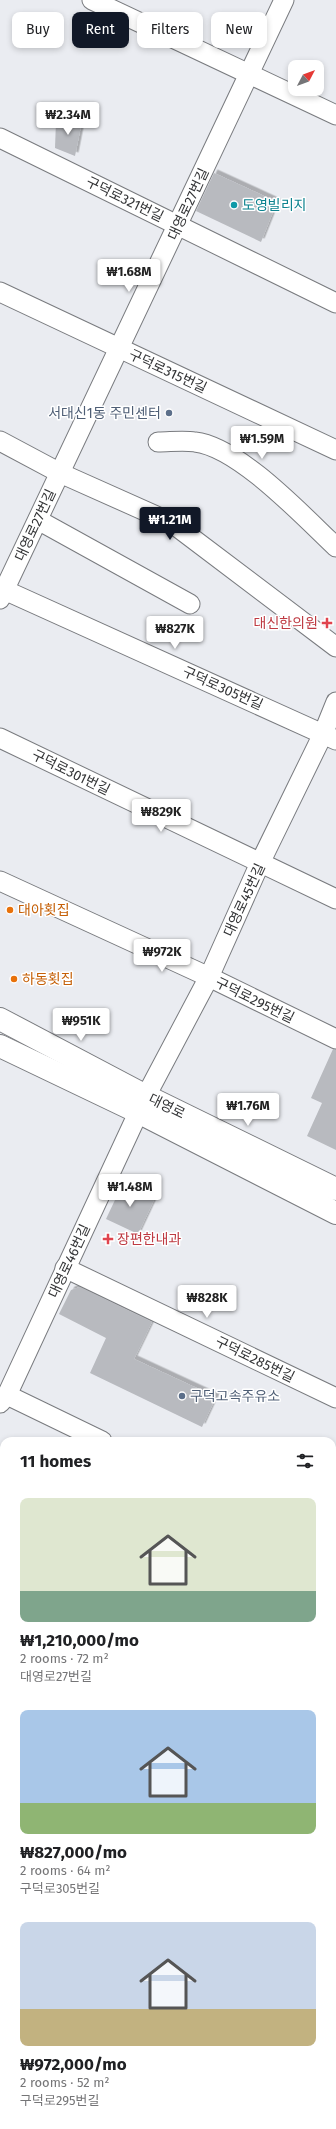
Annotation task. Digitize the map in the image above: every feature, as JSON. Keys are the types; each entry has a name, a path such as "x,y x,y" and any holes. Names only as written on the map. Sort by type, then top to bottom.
{"main road":[{"name":"대영로","path":"0,1019 142,1104 336,1213"},
{"name":"대영로","path":"0,1046 142,1104 336,1189"}],"street":[{"path":"92,0 336,115"},
{"name":"대영로27번길","path":"1,593 38,520 284,0"},
{"name":"구덕로321번길","path":"0,138 336,303"},
{"name":"구덕로315번길","path":"0,292 336,450"},
{"name":"대영로27번길","path":"0,441 60,473 172,523 336,647"},
{"path":"158,442 196,442 228,454 268,483 336,547"},
{"path":"38,520 190,604"},
{"name":"구덕로305번길","path":"1,593 330,736"},
{"name":"대영로45번길","path":"142,1104 209,977 260,864 330,736 336,702"},
{"name":"구덕로301번길","path":"0,738 260,864 336,899"},
{"name":"구덕로295번길","path":"0,881 209,977 336,1039"},
{"name":"대영로46번길","path":"3,1399 142,1104"},
{"name":"구덕로285번길","path":"65,1268 336,1398"},
{"path":"3,1399 93,1437"}],"building":[{"path":"56,121 82,121 75,156 55,148"},
{"name":"도영빌리지","path":"214,173 277,202 261,242 196,211"},
{"path":"333,1049 336,1050 336,1150 307,1136 322,1103 311,1098"},
{"path":"123,1183 155,1198 138,1234 106,1219"},
{"path":"80,1287 152,1322 134,1359 216,1397 202,1427 90,1373 106,1338 59,1314 71,1290"}],"place":[{"name":"도영빌리지","path":"234,205"},
{"name":"서대신1동 주민센터","path":"169,413"},
{"name":"대신한의원","path":"327,623"},
{"name":"대아횟집","path":"10,910"},
{"name":"하동횟집","path":"14,979"},
{"name":"장편한내과","path":"108,1239"},
{"name":"구덕고속주유소","path":"182,1396"}]}
